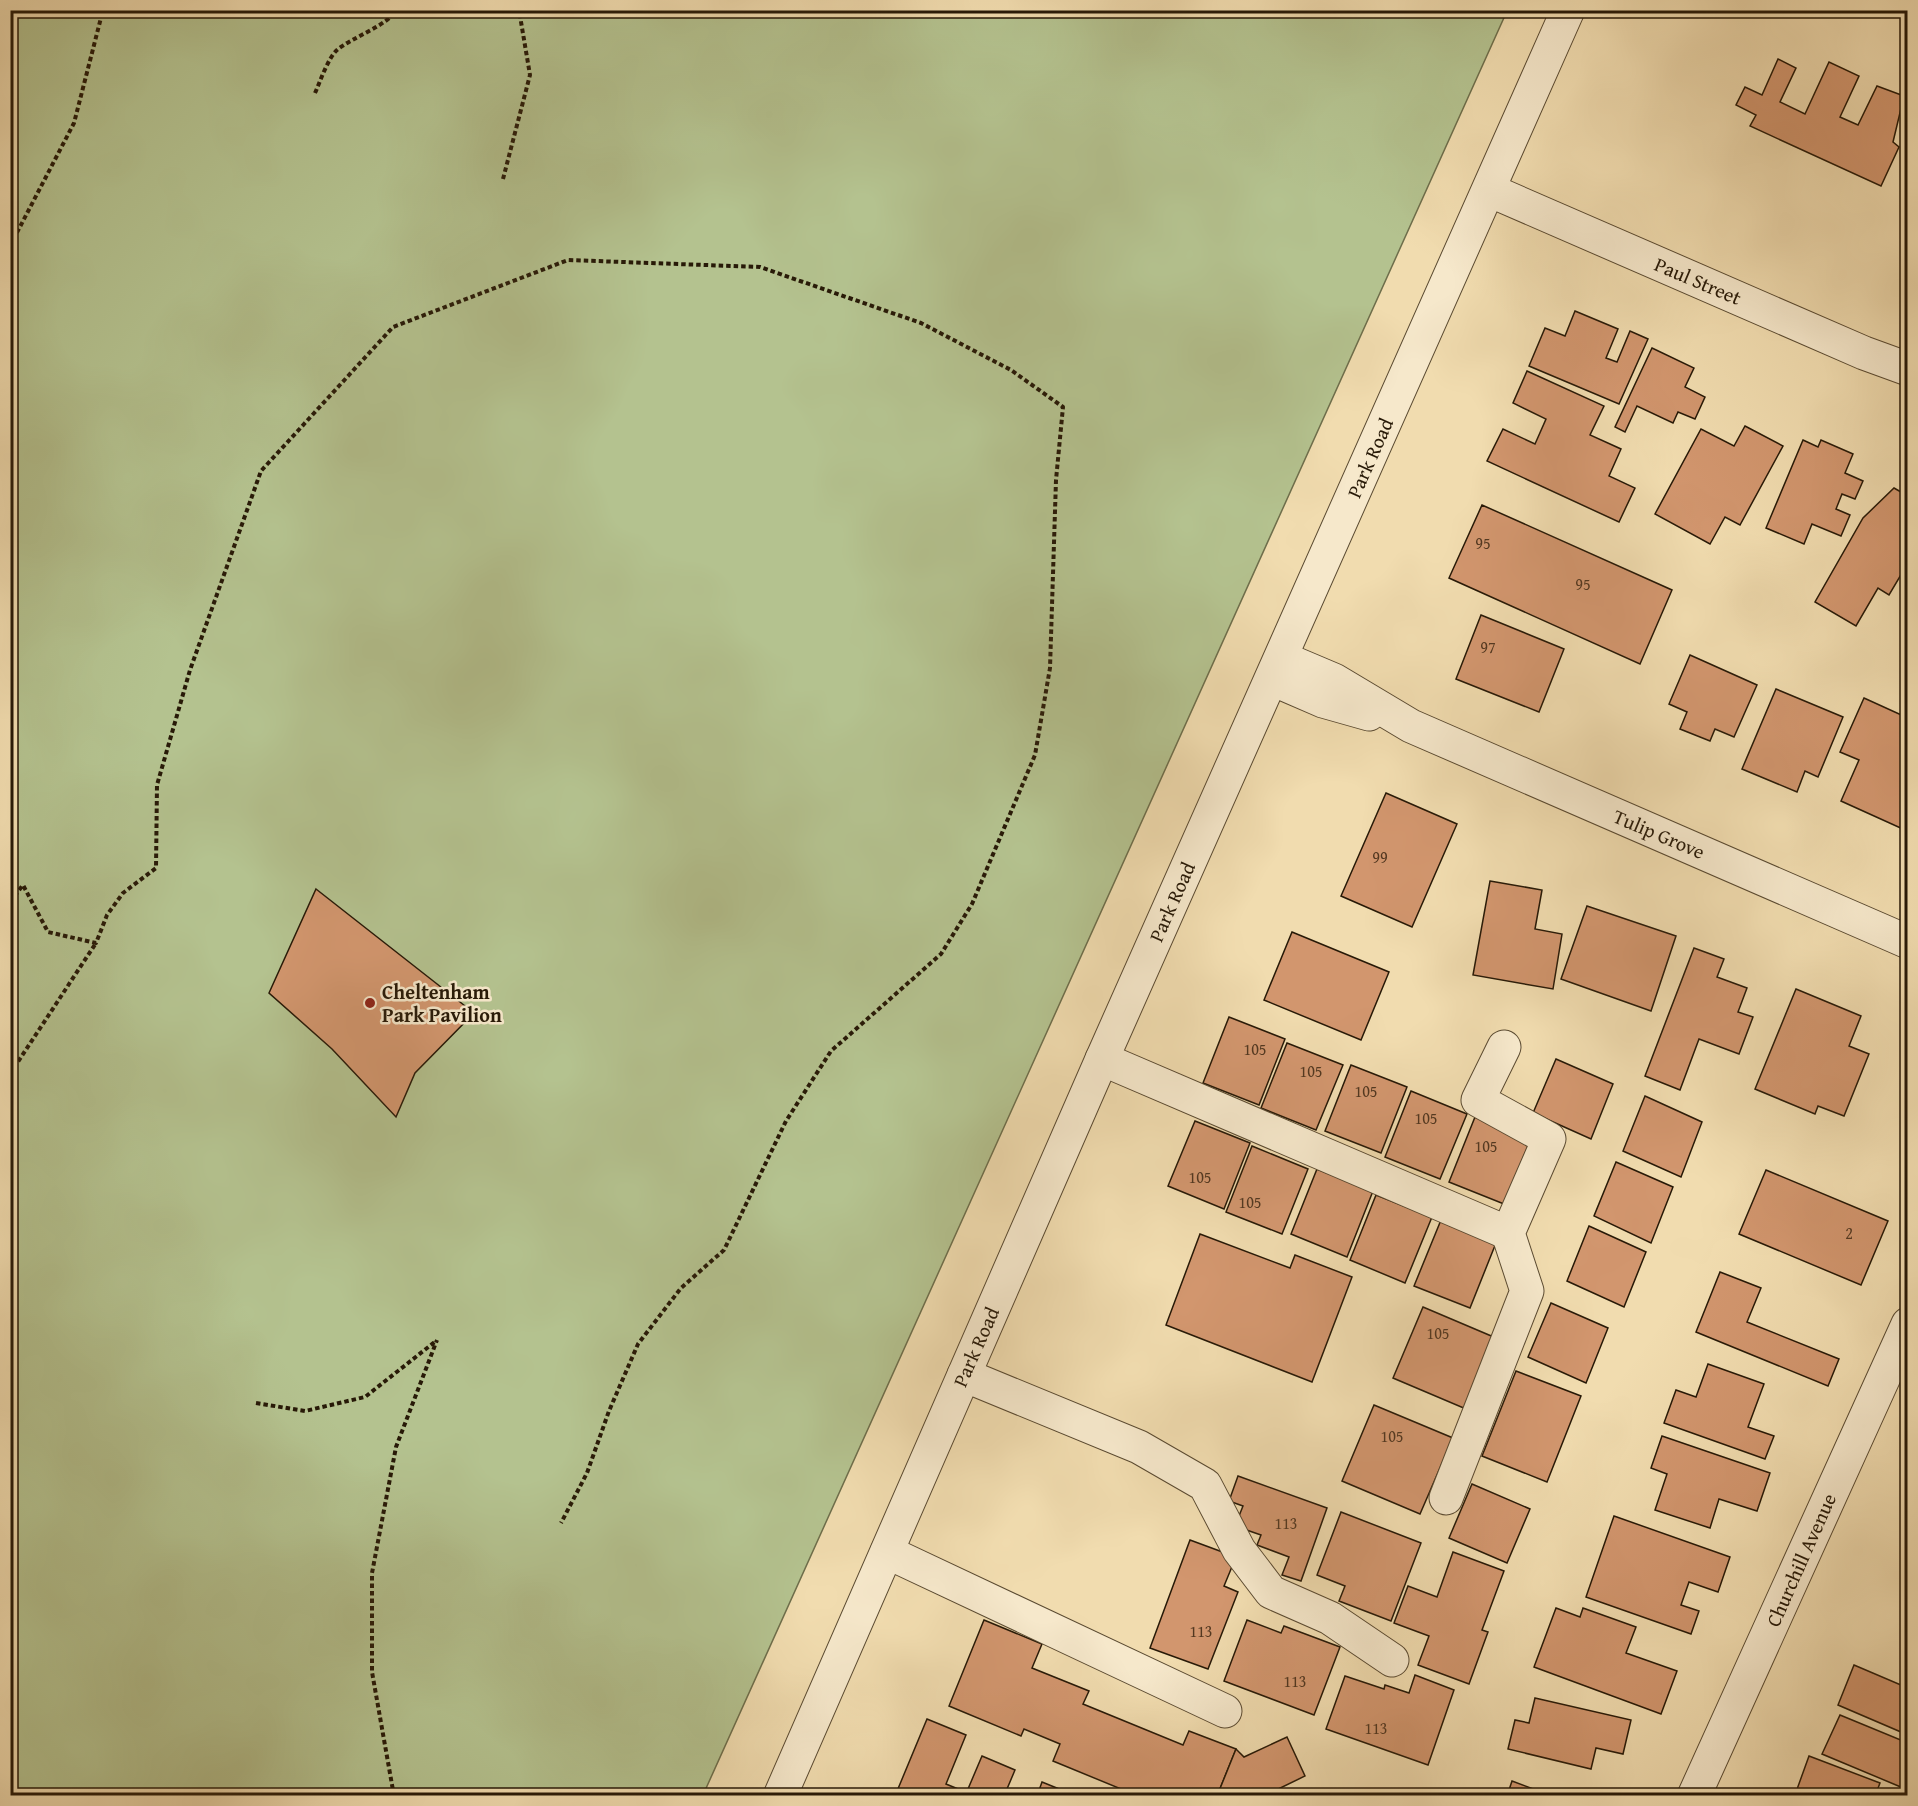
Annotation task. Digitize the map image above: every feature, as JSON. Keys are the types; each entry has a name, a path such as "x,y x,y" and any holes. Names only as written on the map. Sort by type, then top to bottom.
{"street":[{"name":"Park Road","path":"789,1793 887,1552 1102,1059 1568,10"},
{"name":"Paul Street","path":"1489,190 1864,353 1908,369"},
{"name":"Tulip Grove","path":"1277,669 1334,680 1411,726 1908,942"},
{"path":"1446,1498 1527,1291 1508,1233 1550,1139 1478,1100 1504,1047"},
{"path":"1102,1059 1508,1233"},
{"name":"Churchill Avenue","path":"1694,1796 1908,1324"},
{"path":"964,1375 1139,1447 1205,1485 1239,1550 1271,1592 1330,1618 1392,1660"},
{"path":"887,1552 1225,1711"}],"path":[{"path":"10,246 74,123 103,10"},
{"path":"315,93 335,52 393,17 396,10"},
{"path":"502,179 530,75 519,10"},
{"path":"10,1074 96,943 107,915 123,893 156,868 157,785 190,670 261,471 393,327 568,260 760,267 921,323 1011,369 1063,407 1056,480 1050,668 1035,755 972,904 941,954 831,1052 786,1121 724,1250 681,1288 638,1344 609,1411 587,1473 561,1523"},
{"path":"10,902 23,885 48,932 96,943"},
{"path":"256,1403 305,1411 365,1397 437,1340 396,1447 372,1573 372,1672 394,1796"}],"green space":[{"path":"11,11 1507,11 703,1795 11,1796"}],"building":[{"path":"1778,59 1796,68 1780,102 1805,114 1829,62 1859,76 1840,117 1858,125 1877,86 1904,96 1893,142 1899,147 1881,186 1750,126 1756,115 1736,105 1745,87 1762,95"},
{"path":"1575,311 1618,329 1606,358 1617,362 1630,331 1648,339 1619,404 1529,366 1545,328 1565,336"},
{"path":"1652,348 1694,368 1685,387 1705,397 1695,419 1678,412 1673,423 1637,406 1625,432 1615,427"},
{"path":"1527,371 1604,406 1590,435 1621,449 1609,476 1635,488 1619,522 1487,461 1503,429 1535,444 1546,419 1513,403"},
{"path":"1745,426 1783,446 1740,525 1725,517 1710,544 1655,514 1701,429 1734,446"},
{"path":"1803,440 1818,447 1821,440 1853,454 1845,473 1863,481 1855,499 1842,494 1836,509 1850,515 1841,536 1812,524 1804,544 1766,528"},
{"path":"1894,488 1908,496 1908,531 1902,541 1908,544 1908,563 1889,595 1878,588 1856,626 1815,602 1863,518"},
{"path":"1482,505 1672,590 1640,664 1449,578"},
{"path":"1481,615 1564,649 1539,712 1456,679"},
{"path":"1690,655 1757,685 1734,737 1715,729 1710,741 1680,729 1687,712 1669,704"},
{"path":"1776,689 1843,717 1818,777 1805,771 1797,792 1742,769"},
{"path":"1864,698 1908,718 1908,824 1905,830 1841,801 1859,760 1840,752"},
{"path":"1386,793 1457,824 1412,927 1341,896"},
{"path":"1490,881 1542,890 1535,929 1562,934 1553,989 1473,975"},
{"name":"Cheltenham Park Pavilion","path":"316,889 474,1013 415,1073 396,1117 332,1049 269,993"},
{"path":"1587,906 1676,936 1651,1011 1561,979"},
{"path":"1292,932 1389,972 1361,1040 1264,1000"},
{"path":"1694,948 1724,959 1717,977 1747,988 1738,1012 1753,1017 1739,1054 1699,1039 1680,1090 1645,1076"},
{"path":"1796,989 1861,1016 1849,1046 1869,1054 1844,1116 1818,1106 1815,1114 1755,1089"},
{"path":"1229,1017 1285,1039 1259,1105 1203,1083"},
{"path":"1287,1043 1343,1065 1316,1130 1261,1108"},
{"path":"1556,1059 1613,1084 1591,1139 1533,1113"},
{"path":"1351,1065 1407,1087 1381,1153 1325,1131"},
{"path":"1411,1091 1467,1114 1440,1179 1385,1157"},
{"path":"1645,1096 1702,1122 1681,1177 1623,1151"},
{"path":"1475,1117 1531,1139 1504,1204 1449,1182"},
{"path":"1195,1121 1250,1143 1224,1209 1168,1186"},
{"path":"1252,1146 1308,1169 1282,1234 1226,1212"},
{"path":"1616,1162 1673,1187 1651,1243 1594,1216"},
{"path":"1317,1169 1373,1191 1347,1257 1291,1234"},
{"path":"1766,1170 1888,1221 1861,1285 1739,1234"},
{"path":"1376,1195 1432,1217 1405,1283 1350,1260"},
{"path":"1441,1220 1496,1243 1470,1308 1414,1286"},
{"path":"1589,1226 1646,1252 1624,1307 1567,1281"},
{"path":"1200,1234 1290,1268 1295,1255 1352,1277 1312,1382 1166,1325"},
{"path":"1720,1272 1761,1288 1747,1322 1839,1359 1828,1386 1696,1332"},
{"path":"1551,1303 1608,1328 1586,1383 1528,1357"},
{"path":"1423,1307 1496,1338 1466,1409 1393,1378"},
{"path":"1708,1364 1764,1384 1748,1427 1774,1436 1765,1459 1664,1423 1676,1390 1696,1397"},
{"path":"1516,1371 1581,1396 1547,1482 1482,1456"},
{"path":"1374,1405 1453,1438 1420,1514 1342,1481"},
{"path":"1662,1436 1770,1473 1757,1511 1719,1499 1710,1528 1655,1510 1667,1474 1651,1468"},
{"path":"1238,1476 1327,1508 1301,1581 1282,1575 1289,1557 1257,1545 1261,1535 1235,1526 1243,1506 1229,1501"},
{"path":"1472,1484 1530,1509 1507,1563 1449,1538"},
{"path":"1341,1512 1421,1543 1391,1621 1339,1601 1345,1586 1317,1575"},
{"path":"1614,1516 1730,1557 1718,1592 1689,1582 1681,1605 1699,1611 1691,1634 1586,1597"},
{"path":"1190,1540 1236,1557 1224,1586 1238,1592 1208,1669 1150,1648"},
{"path":"1453,1552 1504,1571 1482,1630 1488,1632 1469,1684 1418,1665 1429,1636 1394,1623 1408,1586 1437,1597"},
{"path":"1556,1608 1580,1617 1583,1608 1636,1627 1626,1653 1677,1671 1661,1714 1534,1667"},
{"path":"984,1620 1042,1644 1032,1668 1089,1691 1083,1704 1183,1745 1189,1731 1236,1749 1217,1796 1138,1796 1053,1761 1060,1744 1024,1729 1021,1736 949,1706"},
{"path":"1247,1620 1281,1633 1284,1626 1340,1647 1314,1715 1224,1681"},
{"path":"1854,1665 1908,1688 1908,1735 1838,1705"},
{"path":"1415,1675 1454,1690 1428,1765 1326,1729 1345,1676 1384,1689 1385,1685 1409,1693"},
{"path":"1535,1698 1631,1720 1623,1754 1596,1748 1591,1769 1508,1749 1515,1720 1529,1723"},
{"path":"1840,1715 1908,1743 1908,1790 1822,1754"},
{"path":"927,1719 966,1735 946,1784 963,1791 961,1796 895,1796"},
{"path":"1287,1737 1305,1776 1272,1792 1272,1796 1217,1796 1236,1749 1244,1757"},
{"path":"982,1756 1015,1770 1004,1796 965,1796"},
{"path":"1809,1756 1880,1783 1875,1796 1805,1796 1796,1792"},
{"path":"1512,1781 1552,1796 1507,1796"},
{"path":"1042,1782 1074,1795 1037,1796"}],"place":[{"name":"Cheltenham Park Pavilion","path":"370,1003"}]}
